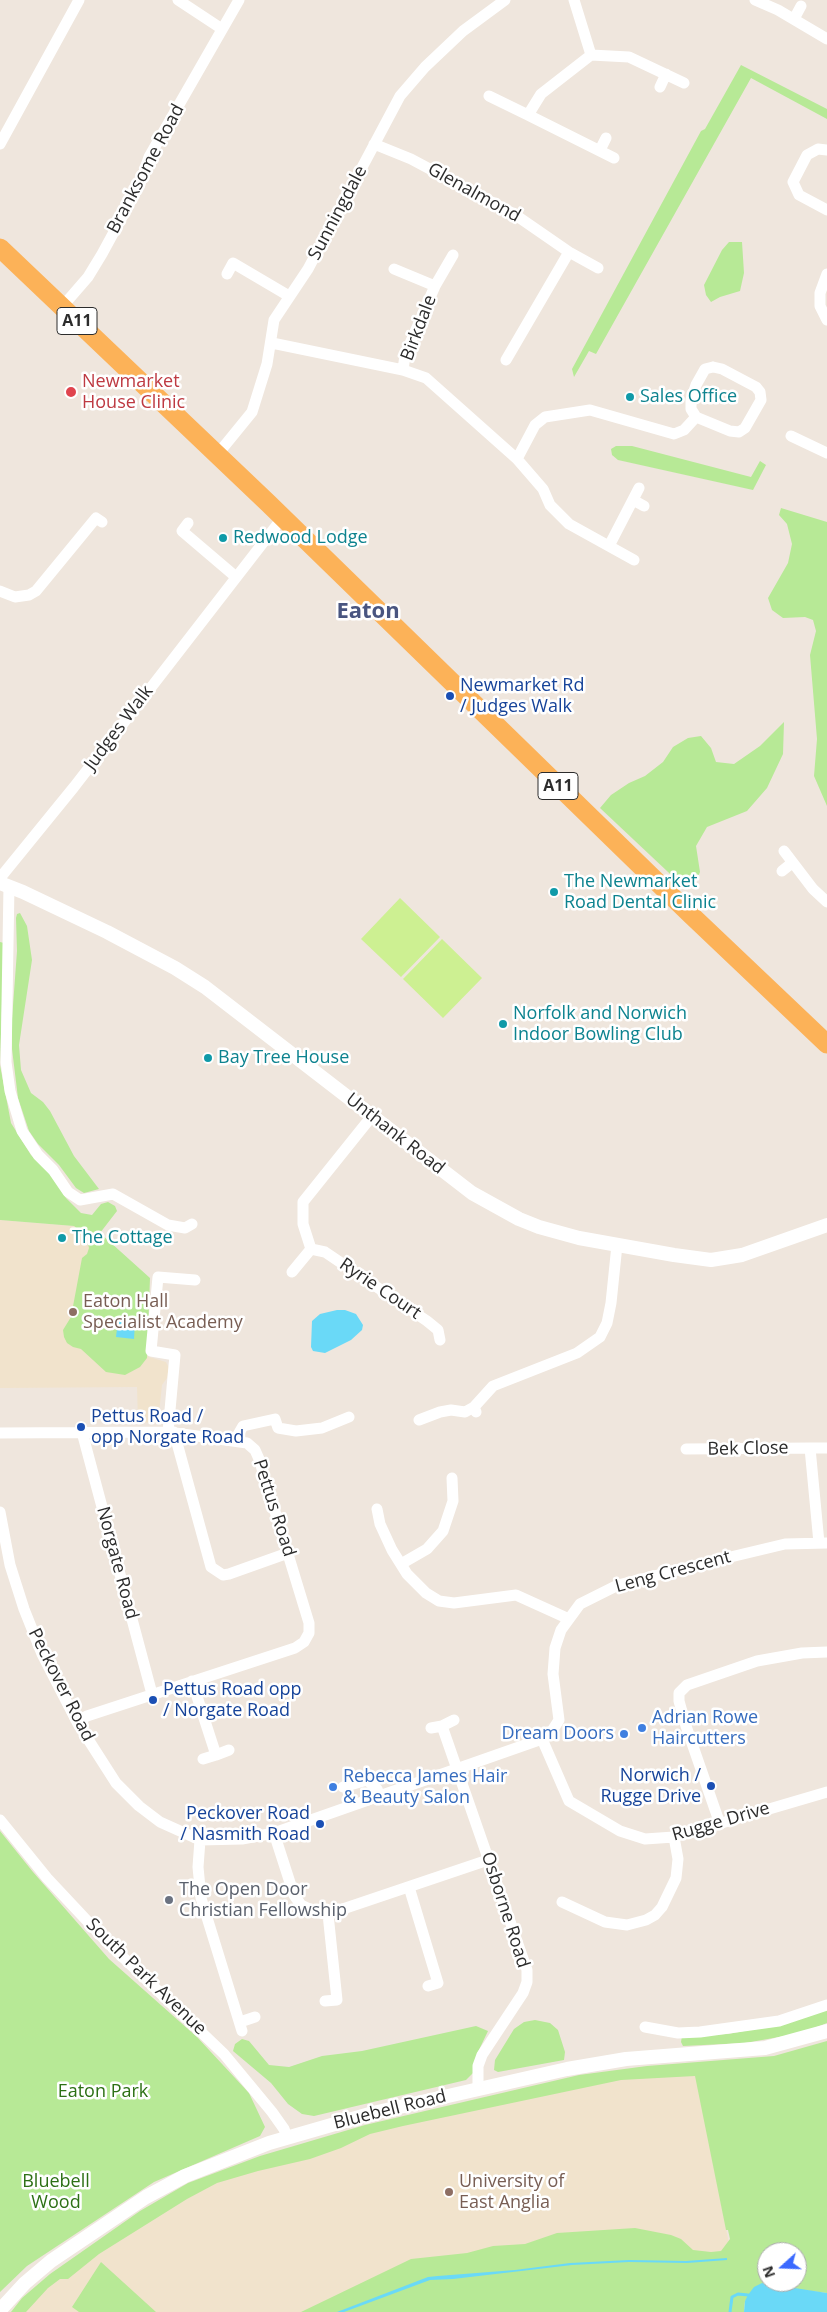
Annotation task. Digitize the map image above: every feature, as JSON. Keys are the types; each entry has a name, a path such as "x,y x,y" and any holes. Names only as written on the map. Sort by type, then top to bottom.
{"highway":[{"name":"A11","path":"0,248 283,517 682,907 827,1044"}],"street":[{"path":"0,144 79,0"},
{"path":"178,0 222,29"},
{"name":"Branksome Road","path":"62,307 88,276 102,254 140,184 148,157 239,0"},
{"name":"Sunningdale","path":"217,455 252,412 262,386 272,343 274,320 308,269 400,96 425,67 488,4 505,0"},
{"path":"574,0 590,54"},
{"path":"755,0 778,10 827,39"},
{"path":"794,20 801,6"},
{"path":"528,115 541,94 590,54 629,57 684,83"},
{"path":"660,87 666,74"},
{"path":"489,96 614,158"},
{"path":"600,150 606,138"},
{"name":"Glenalmond","path":"374,144 411,158 514,214 569,252 598,268"},
{"path":"827,150 818,149 807,155 794,182 799,195 827,210"},
{"path":"506,360 569,252"},
{"name":"Birkdale","path":"402,370 405,354 435,286 453,255"},
{"path":"227,274 236,258 289,296"},
{"name":"Birkdale","path":"394,269 435,286"},
{"path":"827,274 820,294 820,306 827,320"},
{"path":"272,343 402,370 426,378 516,459 543,489 550,505 569,524 634,560"},
{"path":"516,344 527,349"},
{"path":"713,367 722,368 756,387 760,392 761,400 745,428 739,432 730,431 696,417 691,409 691,400 696,385 705,369 713,367"},
{"path":"516,459 535,425 545,418 590,410 674,434 684,430 696,417"},
{"path":"791,436 827,453"},
{"path":"609,546 639,488"},
{"path":"633,500 644,506"},
{"name":"Judges Walk","path":"3,882 283,517"},
{"path":"1,594 22,596 36,590 96,518"},
{"path":"182,531 236,577"},
{"path":"784,851 792,863 827,902"},
{"path":"782,871 792,863"},
{"path":"3,882 6,1062 10,1091 22,1131 38,1155 53,1170 68,1192 80,1200 113,1194 168,1225 185,1228 192,1224"},
{"name":"Unthank Road","path":"3,882 107,932 175,968 221,998 472,1193 502,1211 539,1227 618,1245 692,1258 721,1259 772,1246 827,1225"},
{"path":"292,1272 311,1249 303,1202 372,1116"},
{"path":"419,1420 451,1410 469,1413 493,1386 577,1353 600,1337 611,1303 618,1245"},
{"name":"Ryrie Court","path":"311,1249 325,1252 427,1321 438,1330 440,1340"},
{"path":"195,1280 158,1277 151,1351 175,1355 171,1432 211,1567 223,1574 230,1574 288,1553"},
{"path":"235,1440 242,1426 275,1419 278,1428 296,1431 322,1428 343,1415"},
{"name":"Norgate Road","path":"82,1432 152,1694"},
{"name":"Pettus Road","path":"0,1433 171,1432 247,1443 255,1450 309,1623 309,1633 304,1642 295,1648 87,1716 77,1722"},
{"name":"Bek Close","path":"810,1448 823,1543"},
{"name":"Bek Close","path":"686,1449 827,1448"},
{"path":"401,1564 427,1549 443,1531 453,1501 452,1478"},
{"path":"377,1509 380,1524 401,1564 416,1583 440,1601 454,1603 516,1595 551,1609 569,1619"},
{"name":"Peckover Road","path":"0,1512 10,1565 24,1609 42,1654 77,1722 106,1768 133,1801 160,1822 200,1840 242,1839 274,1833 458,1770"},
{"name":"Leng Crescent","path":"458,1770 542,1739 550,1734 559,1720 553,1674 554,1648 561,1630 580,1604 618,1585 773,1546 823,1543"},
{"path":"720,1824 678,1701 679,1692 687,1685 757,1661 802,1653 827,1652"},
{"path":"192,1681 216,1755"},
{"name":"Osborne Road","path":"454,1720 437,1727 458,1770 524,1960 527,1982 523,1993 482,2055 478,2066 478,2088"},
{"name":"Rugge Drive","path":"542,1739 565,1794 575,1806 620,1831 637,1837 654,1840 674,1837 827,1792"},
{"path":"203,1759 229,1750"},
{"path":"343,1786 367,1780 377,1789 380,1797"},
{"name":"South Park Avenue","path":"0,1820 47,1878 106,1941 230,2061 272,2112 284,2129 287,2137"},
{"path":"274,1833 294,1895 301,1905 309,1911 328,1914 488,1860"},
{"path":"562,1902 572,1912 617,1924 638,1923 655,1915 668,1896 676,1878 678,1859 674,1837"},
{"path":"200,1840 198,1867 201,1898 241,2026 255,2017"},
{"path":"409,1888 439,1983"},
{"path":"328,1914 337,2000"},
{"path":"645,2027 658,2031 678,2033 779,2021 827,2006"},
{"name":"Bluebell Road","path":"0,2310 25,2282 52,2261 146,2197 186,2176 287,2137 373,2113 478,2088 626,2059 765,2048 786,2044 827,2031"},
{"path":"676,2055 678,2033"}],"shaded area":[{"name":"Eaton Hall Specialist Academy","path":"0,1220 74,1226 85,1230 118,1262 146,1354 149,1357 166,1362 169,1368 167,1378 162,1385 158,1423 138,1422 137,1387 0,1388"},
{"name":"University of East Anglia","path":"694,2066 732,2259 740,2312 13,2312 167,2198 415,2115"}],"green space":[{"path":"741,65 827,109 827,119 751,78 596,354 589,351 574,377 572,369 701,131 705,129"},
{"path":"729,242 742,242 744,273 740,291 711,302 706,295 704,285 722,250"},
{"path":"616,446 632,446 751,477 760,461 766,465 753,490 618,460 612,455 611,449"},
{"path":"781,508 827,522 827,806 814,776 817,739 810,655 816,631 813,620 805,617 783,618 772,610 768,598 788,563 792,544 787,524 779,515"},
{"path":"784,722 783,754 767,788 747,811 707,827 696,846 700,872 697,879 685,888 600,808 611,795 629,783 645,776 663,762 673,747 688,738 701,736 711,748 716,762 734,764 760,746"},
{"path":"400,898 440,937 401,977 361,939"},
{"path":"20,913 27,926 32,960 19,1045 21,1070 31,1093 43,1102 50,1111 74,1156 99,1189 84,1193 76,1188 59,1165 38,1144 29,1131 18,1098 12,1049 12,1019 17,951 16,918 17,914"},
{"path":"442,939 482,978 443,1018 403,979"},
{"path":"0,942 4,943 0,1065"},
{"path":"0,1065 11,1123 31,1155 50,1173 66,1198 81,1213 92,1215 101,1204 108,1202 115,1206 117,1211 100,1233 150,1278 147,1358 140,1367 125,1375 106,1372 81,1349 67,1343 64,1337 63,1330 71,1317 82,1258 87,1254 89,1248 86,1236 74,1226 0,1220"},
{"name":"Eaton Park","path":"0,1831 109,1959 197,2037 249,2093 265,2127 260,2136 154,2182 27,2266 0,2292"},
{"path":"827,2009 827,2023 802,2033 745,2043 683,2046 681,2042 682,2036 728,2034 782,2024"},
{"path":"535,2020 550,2023 558,2030 565,2052 564,2060 498,2072 494,2070 495,2060 514,2029 524,2022"},
{"path":"476,2026 488,2031 478,2052 474,2072 466,2080 314,2116 302,2114 288,2104 271,2083 233,2051 235,2044 242,2039 249,2041 269,2065 289,2067 322,2056 362,2051"},
{"path":"827,2041 827,2293 807,2291 807,2242 757,2242 758,2292 745,2301 744,2312 301,2312 411,2259 467,2253 493,2246 525,2244 557,2233 635,2228 671,2235 681,2239 693,2250 721,2251 730,2239 728,2230 726,2230 695,2076 621,2080 403,2126 370,2134 341,2148 310,2159 217,2183 187,2199 99,2254 68,2279 60,2279 48,2288 26,2312 11,2312 22,2298 50,2274 140,2211 188,2183 260,2156 365,2125 579,2075 647,2066 774,2056"},
{"path":"101,2262 156,2312 79,2312 72,2307"}],"water":[{"path":"345,1310 356,1314 363,1325 362,1330 351,1340 325,1353 313,1351 311,1347 312,1321 320,1314"},
{"path":"118,1320 135,1322 134,1339 116,1337"},
{"path":"727,2258 727,2260 687,2263 629,2262 572,2265 430,2280 344,2312 337,2312 428,2277 515,2270 570,2263 629,2260 686,2261"},
{"path":"757,2286 757,2292 807,2292 807,2290 827,2293 827,2312 744,2312 745,2301"}],"waterway":[{"path":"730,2312 732,2297 738,2294 748,2295"}],"place":[{"name":"Newmarket House Clinic","path":"71,392"},
{"name":"Sales Office","path":"630,397"},
{"name":"Redwood Lodge","path":"223,538"},
{"name":"Newmarket Rd / Judges Walk","path":"450,696"},
{"name":"The Newmarket Road Dental Clinic","path":"554,892"},
{"name":"Norfolk and Norwich Indoor Bowling Club","path":"503,1024"},
{"name":"Bay Tree House","path":"208,1058"},
{"name":"The Cottage","path":"62,1238"},
{"name":"Eaton Hall Specialist Academy","path":"73,1312"},
{"name":"Pettus Road / opp Norgate Road","path":"81,1427"},
{"name":"Pettus Road opp / Norgate Road","path":"153,1700"},
{"name":"Adrian Rowe Haircutters","path":"642,1728"},
{"name":"Dream Doors","path":"624,1734"},
{"name":"Norwich / Rugge Drive","path":"711,1786"},
{"name":"Rebecca James Hair & Beauty Salon","path":"333,1787"},
{"name":"Peckover Road / Nasmith Road","path":"320,1824"},
{"name":"The Open Door Christian Fellowship","path":"169,1900"},
{"name":"University of East Anglia","path":"449,2192"}],"district":[{"name":"Eaton","path":"368,612"}],"park label":[{"name":"Bluebell Wood","path":"56,2192"}]}
